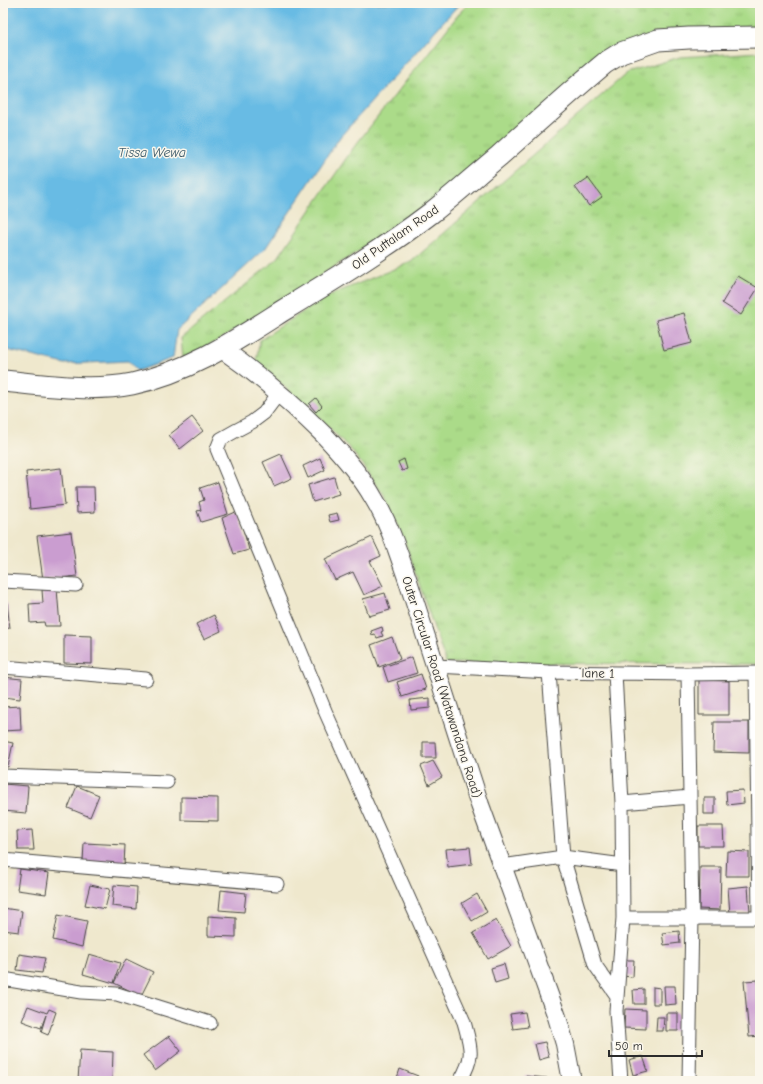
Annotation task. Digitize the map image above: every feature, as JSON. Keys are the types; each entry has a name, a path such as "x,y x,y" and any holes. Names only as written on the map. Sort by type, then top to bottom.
{"main road":[{"name":"Old Puttalam Road","path":"3,381 95,388 132,384 172,373 222,349 400,237 455,194 605,63 622,53 658,40 760,37"},
{"name":"Outer Circular Road (Watawandana Road)","path":"222,349 279,393 336,448 355,470 374,498 389,529 436,666 480,805 557,1017 565,1044 572,1081"}],"street":[{"path":"279,393 264,413 252,422 221,439 217,449 326,713 464,1022 471,1047 470,1062 460,1081"},
{"path":"3,581 76,585"},
{"name":"lane 1","path":"436,666 549,672 688,674 758,673"},
{"path":"3,667 146,679"},
{"path":"549,672 563,857 595,965 617,996"},
{"path":"615,673 622,803 624,918 616,1011 621,1081"},
{"path":"624,918 760,918 758,673"},
{"path":"688,674 692,918 689,1081"},
{"path":"3,776 168,782"},
{"path":"622,803 690,796"},
{"path":"501,866 563,857 623,865"},
{"path":"3,860 277,884"},
{"path":"3,979 81,992 117,994 210,1024"}],"green space":[{"path":"470,3 728,3 760,6 760,29 654,33 439,200 219,340 183,358 181,338 277,259 354,147 462,10"},
{"path":"760,52 760,664 446,663 406,545 385,497 353,452 324,422 256,361 260,340 328,296 411,262 627,73 680,57"}],"water":[{"name":"Tissa Wewa","path":"3,3 460,3 340,137 265,249 177,330 173,358 137,371 128,361 65,364 3,349"}],"building":[{"path":"588,178 602,197 589,206 575,187"},
{"path":"738,276 758,288 741,315 722,303"},
{"path":"684,313 692,343 664,350 656,320"},
{"path":"316,398 322,406 316,412 309,404"},
{"path":"192,417 203,431 180,449 169,435"},
{"path":"281,454 292,478 274,486 263,462"},
{"path":"320,458 325,470 308,478 303,466"},
{"path":"404,459 407,469 402,471 398,462"},
{"path":"61,468 65,505 30,509 26,472"},
{"path":"334,477 339,494 313,502 308,485"},
{"path":"218,482 228,514 201,522 197,511 201,510 199,502 204,500 200,488"},
{"path":"76,487 94,487 95,512 77,513"},
{"path":"238,511 249,550 234,554 222,518"},
{"path":"337,513 339,520 330,522 328,515"},
{"path":"71,532 77,576 43,580 37,536"},
{"path":"372,537 381,556 370,561 383,586 364,595 353,572 335,580 325,559"},
{"path":"57,589 60,626 45,626 44,622 30,623 29,604 43,603 42,590"},
{"path":"385,593 390,610 369,616 363,599"},
{"path":"7,603 10,628 3,629 3,604"},
{"path":"214,615 221,631 204,639 196,624"},
{"path":"382,627 383,631 381,632 383,636 377,638 375,634 372,635 371,631"},
{"path":"64,635 92,636 92,664 64,663"},
{"path":"392,637 400,659 379,667 371,645"},
{"path":"412,657 417,673 388,682 383,667"},
{"path":"421,674 426,689 402,697 397,682"},
{"path":"3,677 22,679 20,699 3,697"},
{"path":"699,680 729,681 729,715 699,715"},
{"path":"430,698 430,708 411,710 410,700"},
{"path":"20,706 21,730 3,731 3,707"},
{"path":"714,722 749,722 749,753 713,752"},
{"path":"3,741 13,743 8,767 3,766"},
{"path":"423,742 435,742 436,758 423,758"},
{"path":"433,761 442,777 429,785 421,766"},
{"path":"3,784 28,786 26,813 3,811"},
{"path":"77,786 99,795 90,817 68,808"},
{"path":"743,790 744,803 727,805 726,791"},
{"path":"181,797 218,798 218,821 181,820"},
{"path":"704,798 715,798 715,814 704,814"},
{"path":"698,826 723,826 724,846 698,846"},
{"path":"32,830 34,850 18,850 17,831"},
{"path":"84,843 125,845 124,865 83,862"},
{"path":"470,847 472,864 448,867 446,849"},
{"path":"727,851 749,852 749,876 726,876"},
{"path":"700,867 721,867 720,910 699,909"},
{"path":"20,869 49,873 46,894 17,890"},
{"path":"90,885 110,889 105,909 85,905"},
{"path":"114,885 137,887 136,909 112,906"},
{"path":"748,886 750,913 730,914 728,888"},
{"path":"221,890 246,893 244,912 219,910"},
{"path":"477,894 487,912 472,921 462,903"},
{"path":"3,908 22,911 19,932 3,930"},
{"path":"58,915 87,921 82,947 53,940"},
{"path":"208,916 236,918 236,937 208,936"},
{"path":"496,920 511,946 488,959 473,933"},
{"path":"679,931 680,943 664,945 662,933"},
{"path":"19,954 45,958 42,973 17,970"},
{"path":"89,954 120,963 114,983 83,974"},
{"path":"126,959 153,972 141,996 114,983"},
{"path":"621,960 634,960 633,977 621,976"},
{"path":"504,964 508,979 495,983 491,968"},
{"path":"758,980 760,1036 749,1037 744,981"},
{"path":"664,986 675,986 676,1004 665,1005"},
{"path":"653,987 660,988 660,1004 653,1004"},
{"path":"644,989 644,1004 634,1004 633,990"},
{"path":"28,1006 47,1013 49,1009 56,1012 48,1035 41,1032 46,1015 41,1028 22,1021"},
{"path":"625,1009 646,1010 646,1029 624,1028"},
{"path":"525,1012 528,1027 513,1029 510,1014"},
{"path":"666,1013 678,1013 678,1031 666,1031"},
{"path":"657,1017 664,1017 663,1031 656,1031"},
{"path":"169,1036 181,1051 155,1071 143,1055"},
{"path":"545,1042 549,1057 539,1060 535,1044"},
{"path":"80,1050 113,1052 112,1081 78,1081"},
{"path":"643,1056 648,1071 633,1075 629,1060"},
{"path":"400,1069 418,1076 417,1081 396,1081"},
{"path":"525,1076 547,1078 546,1081 525,1081"}]}
